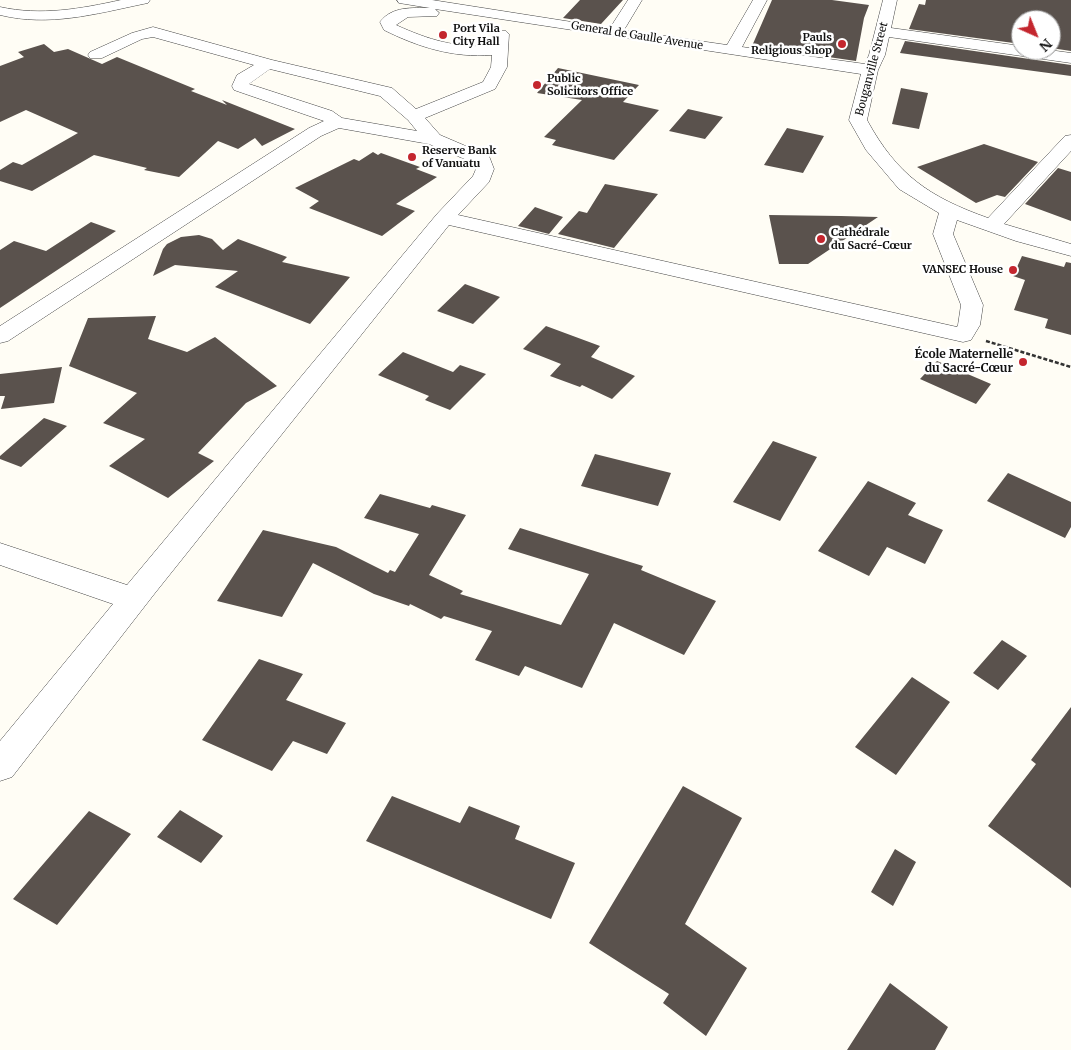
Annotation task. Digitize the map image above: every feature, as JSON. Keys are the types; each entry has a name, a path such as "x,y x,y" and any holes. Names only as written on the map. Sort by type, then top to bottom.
{"street":[{"path":"0,11 21,15 50,15 143,0"},
{"name":"General de Gaulle Avenue","path":"404,0 870,70"},
{"path":"614,33 635,0"},
{"path":"732,50 760,0"},
{"name":"Bouganville Street","path":"890,0 877,55 870,70 858,120 872,146 906,185 949,212 1071,250"},
{"path":"414,116 489,85 499,67 500,50 502,14 413,11 404,12 388,22 389,27 419,41 469,52 500,50"},
{"path":"882,31 1071,58"},
{"path":"96,55 137,36 153,32 268,64 386,92 414,116 434,139"},
{"path":"0,766 444,218 482,178 484,169 482,160 434,139 337,122 326,115 240,86 242,79 268,64"},
{"path":"0,336 315,132 337,122"},
{"path":"991,226 1071,140"},
{"path":"444,218 964,335 972,305 942,234 949,212"},
{"path":"0,554 133,599 144,586"}],"path":[{"path":"964,335 1071,367"}],"building":[{"path":"580,0 623,0 601,24 563,18"},
{"path":"772,0 832,0 869,5 864,18 856,61 752,46"},
{"path":"926,0 1071,0 1071,51 1061,50 1061,10 1011,10 1011,43 909,29 919,4 925,5"},
{"path":"905,41 1011,56 1011,60 1036,60 1071,65 1071,76 900,53"},
{"path":"44,44 54,52 68,49 102,64 117,57 195,89 191,91 227,105 222,100 295,129 262,146 255,138 238,149 218,141 179,177 144,170 147,168 94,155 32,191 0,181 0,170 13,162 22,165 78,133 26,110 0,122 0,66 24,57 18,52"},
{"path":"558,68 639,85 623,102 659,110 614,160 552,145 556,140 544,137 582,100 537,93"},
{"path":"901,88 928,93 919,129 892,124"},
{"path":"688,109 723,117 705,139 669,131"},
{"path":"787,128 824,136 803,173 764,165"},
{"path":"984,144 1038,162 1005,197 997,195 976,203 917,167"},
{"path":"373,152 420,167 416,169 437,177 396,204 415,211 382,236 309,208 319,201 295,188 354,159 359,161"},
{"path":"1058,168 1071,172 1071,221 1025,204"},
{"path":"605,184 658,194 614,248 558,234 579,211 587,213"},
{"path":"535,207 563,217 549,234 518,226"},
{"name":"Cathédrale du Sacré-Cœur","path":"769,215 878,217 808,264 779,264"},
{"path":"91,222 116,231 0,308 0,250 14,241 46,251"},
{"path":"199,235 212,239 223,250 238,239 287,257 282,262 350,277 310,324 215,287 238,271 175,265 153,276 163,249 167,244 181,237"},
{"path":"1022,256 1064,267 1066,262 1071,263 1071,335 1045,328 1048,319 1014,310 1025,280 1013,276"},
{"path":"465,284 500,297 473,324 437,311"},
{"path":"156,316 148,339 187,352 215,337 277,386 246,403 198,453 214,461 168,498 109,466 145,439 103,423 137,393 69,366 88,318"},
{"path":"546,326 600,346 591,357 635,376 612,399 582,385 580,387 550,376 561,364 523,349"},
{"path":"403,352 453,372 460,365 486,374 450,410 425,400 429,396 378,375"},
{"path":"937,361 991,384 976,404 920,379"},
{"path":"62,367 54,403 1,409 5,396 0,396 0,374"},
{"path":"44,418 67,426 21,467 0,459 0,456"},
{"path":"773,441 817,457 780,521 733,502"},
{"path":"595,454 671,473 658,506 581,486"},
{"path":"1008,473 1071,502 1071,527 1065,538 987,501"},
{"path":"868,481 916,503 908,515 943,530 925,564 887,547 869,576 818,551"},
{"path":"380,494 430,508 432,505 466,515 429,575 463,591 460,594 561,625 589,574 508,549 520,528 643,566 641,570 716,601 684,655 614,623 582,688 525,666 519,676 475,660 492,631 444,616 441,619 410,604 409,606 374,594 313,563 282,617 217,601 263,530 336,547 388,573 390,570 395,572 419,534 364,518"},
{"path":"1002,640 1027,656 998,690 973,673"},
{"path":"259,659 303,674 286,700 346,723 327,754 293,741 272,771 202,740"},
{"path":"912,677 950,702 896,775 855,747"},
{"path":"1071,707 1071,888 988,826 1036,764 1031,760"},
{"path":"683,786 742,818 685,924 747,968 706,1036 663,1003 669,994 589,943"},
{"path":"392,796 460,823 469,806 520,826 515,839 575,863 551,919 366,841"},
{"path":"180,810 223,836 201,863 157,837"},
{"path":"89,811 131,834 57,925 13,899"},
{"path":"895,849 916,862 893,906 871,892"},
{"path":"890,983 948,1027 935,1050 847,1050"}],"place":[{"name":"Port Vila City Hall","path":"443,35"},
{"name":"Pauls Religious Shop","path":"842,44"},
{"name":"Public Solicitors Office","path":"537,85"},
{"name":"Reserve Bank of Vanuatu","path":"412,157"},
{"name":"Cathédrale du Sacré-Cœur","path":"821,239"},
{"name":"VANSEC House","path":"1013,270"},
{"name":"École Maternelle du Sacré-Cœur","path":"1023,362"}]}
